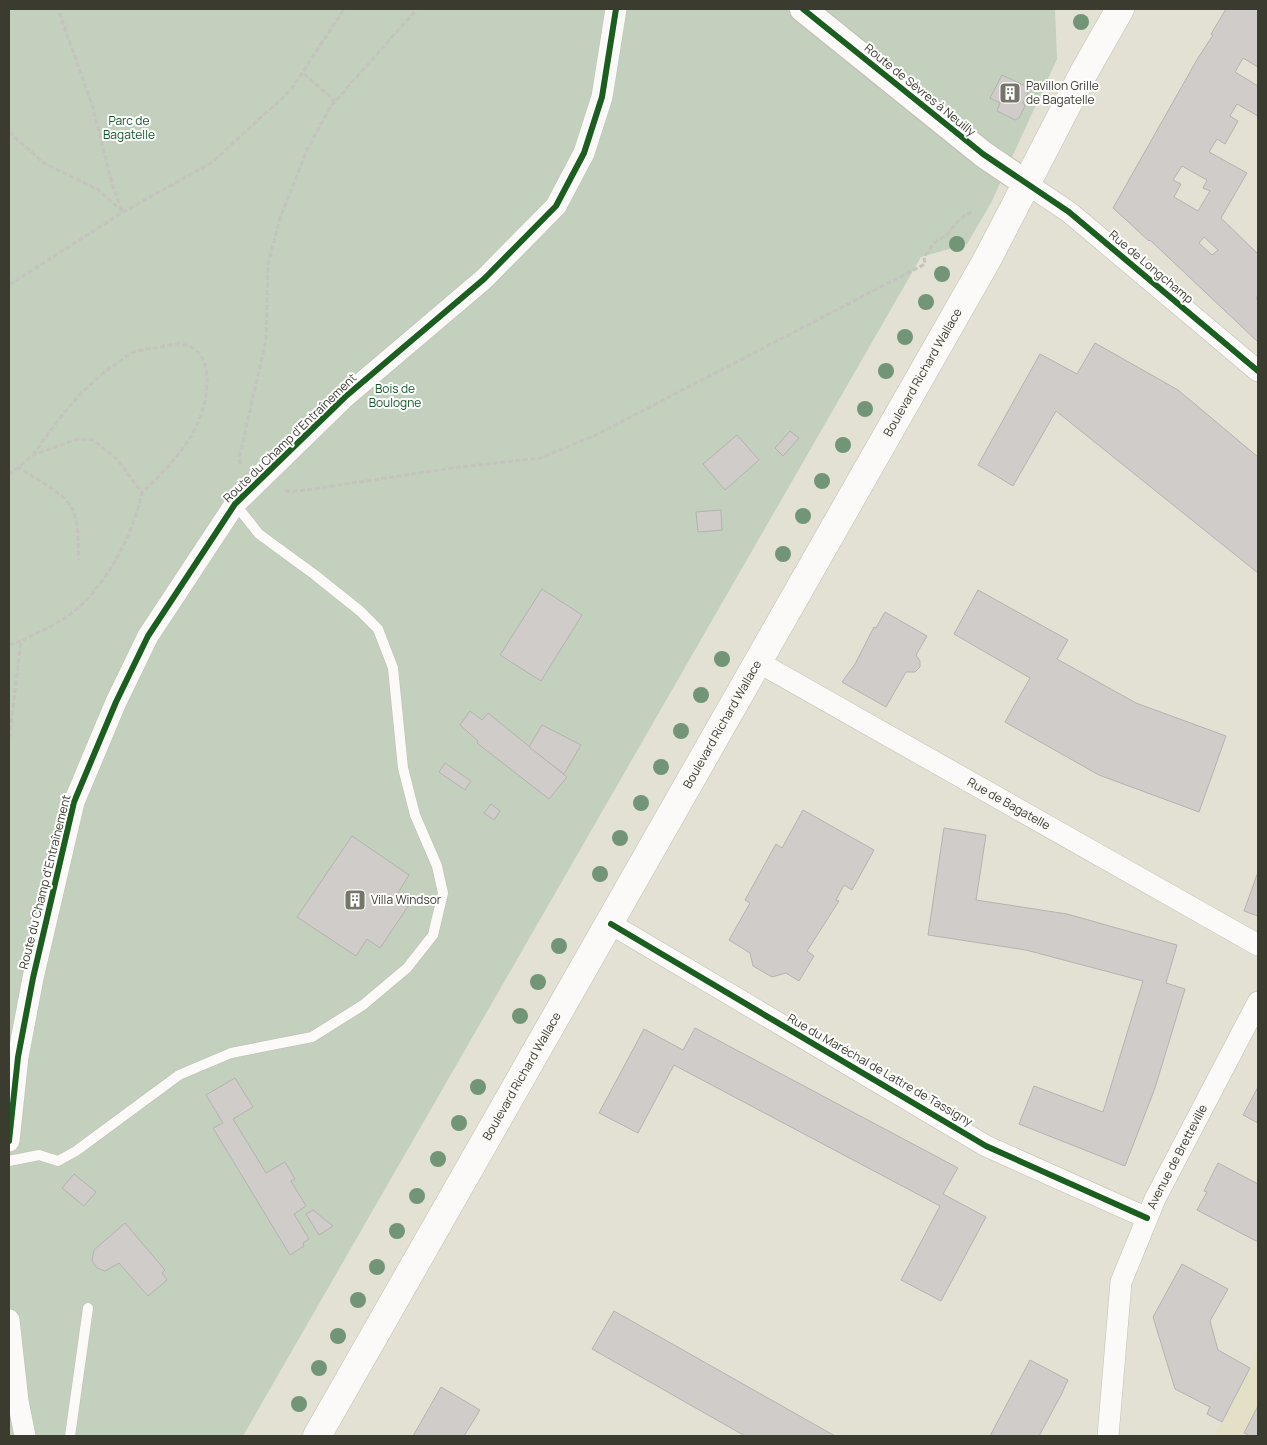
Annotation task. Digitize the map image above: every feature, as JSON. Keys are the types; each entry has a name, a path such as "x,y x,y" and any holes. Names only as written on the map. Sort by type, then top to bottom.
{"main road":[{"name":"Boulevard Richard Wallace","path":"318,1436 611,924 988,258 1083,74 1120,9"}],"street":[{"name":"Route du Champ d'Entraînement","path":"9,1141 18,1057 33,978 74,802 116,702 148,636 236,504 345,397 484,279 556,206 584,154 602,97 616,9"},
{"name":"Route de Sèvres à Neuilly","path":"803,9 983,154 1027,184"},
{"name":"Rue de Longchamp","path":"1027,184 1069,212 1258,371"},
{"name":"Rue de Bagatelle","path":"758,662 1258,945"},
{"name":"Rue du Maréchal de Lattre de Tassigny","path":"611,924 986,1146 1147,1218"},
{"name":"Avenue de Bretteville","path":"1108,1436 1121,1282 1147,1218 1258,1002"},
{"path":"9,1320 24,1436"}],"lane":[{"path":"9,1161 38,1155 58,1161 179,1075 231,1053 312,1037 343,1020 375,995 407,968 433,935 443,893 437,866 415,815 403,768 393,668 378,629 360,611 314,574 259,534 236,504"},
{"path":"70,1436 88,1308"}],"path":[{"path":"58,9 92,104 113,187 123,212"},
{"path":"9,285 123,212 211,163 284,97 304,74 344,9"},
{"path":"417,9 335,101 308,148 280,218 268,264 266,340 239,459 251,489 299,491 452,468 540,458 594,436 925,264 924,257 934,242 946,235 960,219 972,211"},
{"path":"304,74 335,101"},
{"path":"9,132 44,163 97,189 123,212"},
{"path":"9,646 67,617 87,601 124,546 137,514 142,493 173,462 197,425 204,406 207,386 205,362 194,349 180,344 133,352 102,373 60,416 33,455"},
{"path":"9,474 33,455 77,439 93,440 117,459 142,493"},
{"path":"17,467 55,492 72,507 77,524 79,560"},
{"path":"9,742 21,641"}],"shaded area":[{"path":"1258,1352 1258,1436 1214,1436 1222,1422"}],"green space":[{"name":"Bois de Boulogne","path":"9,9 1055,9 1057,59 991,203 967,244 921,257 243,1436 9,1436"}],"building":[{"path":"1226,9 1258,9 1258,67 1243,58 1235,72 1258,86 1258,116 1237,104 1230,116 1238,121 1225,144 1217,139 1209,152 1247,173 1221,218 1258,254 1258,295 1256,298 1258,301 1258,342 1150,240 1113,208 1213,35 1211,34","holes":["1182,166 1207,180 1203,188 1210,191 1198,211 1174,197 1181,184 1173,180","1204,237 1218,250 1212,255 1199,243"]},
{"name":"Pavillon Grille de Bagatelle","path":"1002,75 1030,88 1023,103 1025,106 1019,118 1015,120 997,111 1000,103 990,98"},
{"path":"1095,343 1178,390 1258,457 1258,573 1056,411 1013,486 978,465 1040,354 1077,374"},
{"path":"790,431 799,438 783,456 775,448"},
{"path":"737,435 759,460 725,490 703,464"},
{"path":"721,510 722,530 698,532 696,512"},
{"path":"542,589 582,615 541,681 500,655"},
{"path":"978,590 1068,640 1057,659 1136,703 1226,736 1199,812 1099,775 1005,722 1030,678 954,634"},
{"path":"885,612 927,636 916,655 920,661 920,667 915,672 906,672 886,707 842,682 855,664 874,627 876,628"},
{"path":"470,711 482,720 488,713 567,777 549,799 477,743 478,741 460,725"},
{"path":"542,725 581,745 564,774 529,747"},
{"path":"445,763 471,781 465,790 439,772"},
{"path":"491,804 500,811 494,820 484,813"},
{"path":"803,810 874,850 852,890 844,885 836,900 839,901 807,951 814,956 799,981 786,973 772,977 753,966 750,953 729,940 750,903 745,900 776,844 782,848"},
{"path":"944,828 986,835 976,900 1067,914 1177,945 1166,983 1185,989 1155,1088 1125,1166 1019,1124 1034,1086 1103,1112 1143,981 1026,950 928,935"},
{"name":"Villa Windsor","path":"352,836 409,875 396,896 409,905 380,948 367,939 356,956 297,917"},
{"path":"1258,872 1258,916 1244,911"},
{"path":"695,1028 958,1168 943,1194 986,1217 941,1301 901,1280 940,1206 674,1065 638,1133 599,1113 644,1029 683,1050"},
{"path":"235,1078 253,1107 233,1119 266,1173 285,1162 295,1179 291,1181 306,1206 294,1214 309,1239 303,1243 304,1246 290,1255 213,1128 223,1123 206,1095"},
{"path":"1258,1087 1258,1123 1243,1115"},
{"path":"1218,1163 1258,1184 1258,1242 1197,1210 1207,1192 1204,1191"},
{"path":"74,1174 96,1192 84,1206 62,1188"},
{"path":"313,1210 333,1226 319,1235 306,1214"},
{"path":"125,1223 165,1270 162,1273 167,1280 148,1296 119,1263 105,1271 97,1268 92,1261 94,1250"},
{"path":"1182,1264 1228,1289 1210,1321 1218,1350 1250,1368 1222,1422 1207,1414 1210,1407 1175,1389 1153,1317"},
{"path":"614,1311 835,1436 745,1436 592,1349"},
{"path":"1030,1360 1068,1380 1061,1395 1039,1436 990,1436"},
{"path":"441,1387 480,1410 464,1436 413,1436"},
{"path":"1258,1406 1258,1436 1250,1436 1244,1433"}],"cycle path":[{"path":"9,1141 18,1057 33,978 74,802 116,702 148,636 235,504 345,397 484,279 556,206 584,153 602,97 616,9"},
{"path":"803,9 983,154 1069,212 1258,371"},
{"path":"611,924 986,1146 1147,1218"}],"place":[{"name":"Pavillon Grille de Bagatelle","path":"1010,93"},
{"name":"Villa Windsor","path":"355,900"}],"park label":[{"name":"Parc de Bagatelle","path":"129,128"}]}
